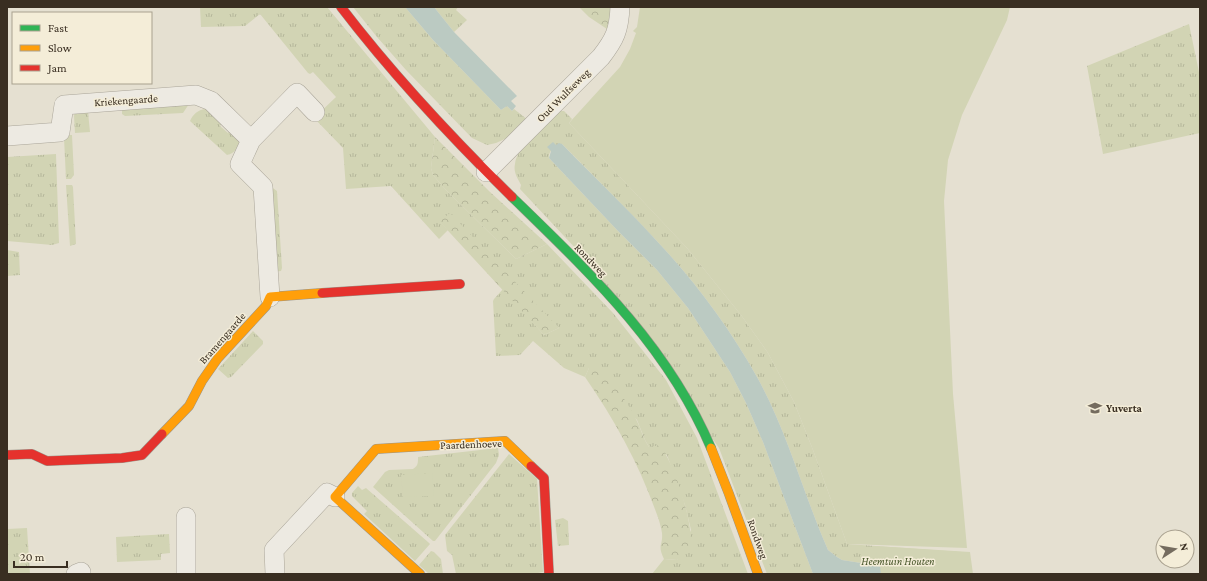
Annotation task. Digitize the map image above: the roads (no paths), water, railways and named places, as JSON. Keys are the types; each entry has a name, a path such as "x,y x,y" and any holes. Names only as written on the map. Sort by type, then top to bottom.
{"street":[{"name":"Rondweg","path":"341,7 421,105 577,262 652,346 668,369 695,414 712,450 758,574"},
{"name":"Oud Wulfseweg","path":"486,172 601,57 612,44 620,24 620,7"},
{"path":"315,112 297,93 251,140 240,164 263,187 270,297 460,284"},
{"name":"Kriekengaarde","path":"7,136 60,132 64,105 196,95 211,101 251,140"},
{"name":"Bramengaarde","path":"7,455 32,454 47,461 122,458 142,455 189,406 202,381 218,358 266,306 270,297"},
{"name":"Paardenhoeve","path":"335,497 376,449 505,441 544,478 549,574"},
{"path":"275,574 274,550 327,493 335,497 420,574"},
{"path":"186,517 186,574"}],"place":[{"name":"Yuverta","path":"1095,408"}],"park label":[{"name":"Heemtuin Houten","path":"898,561"}]}
